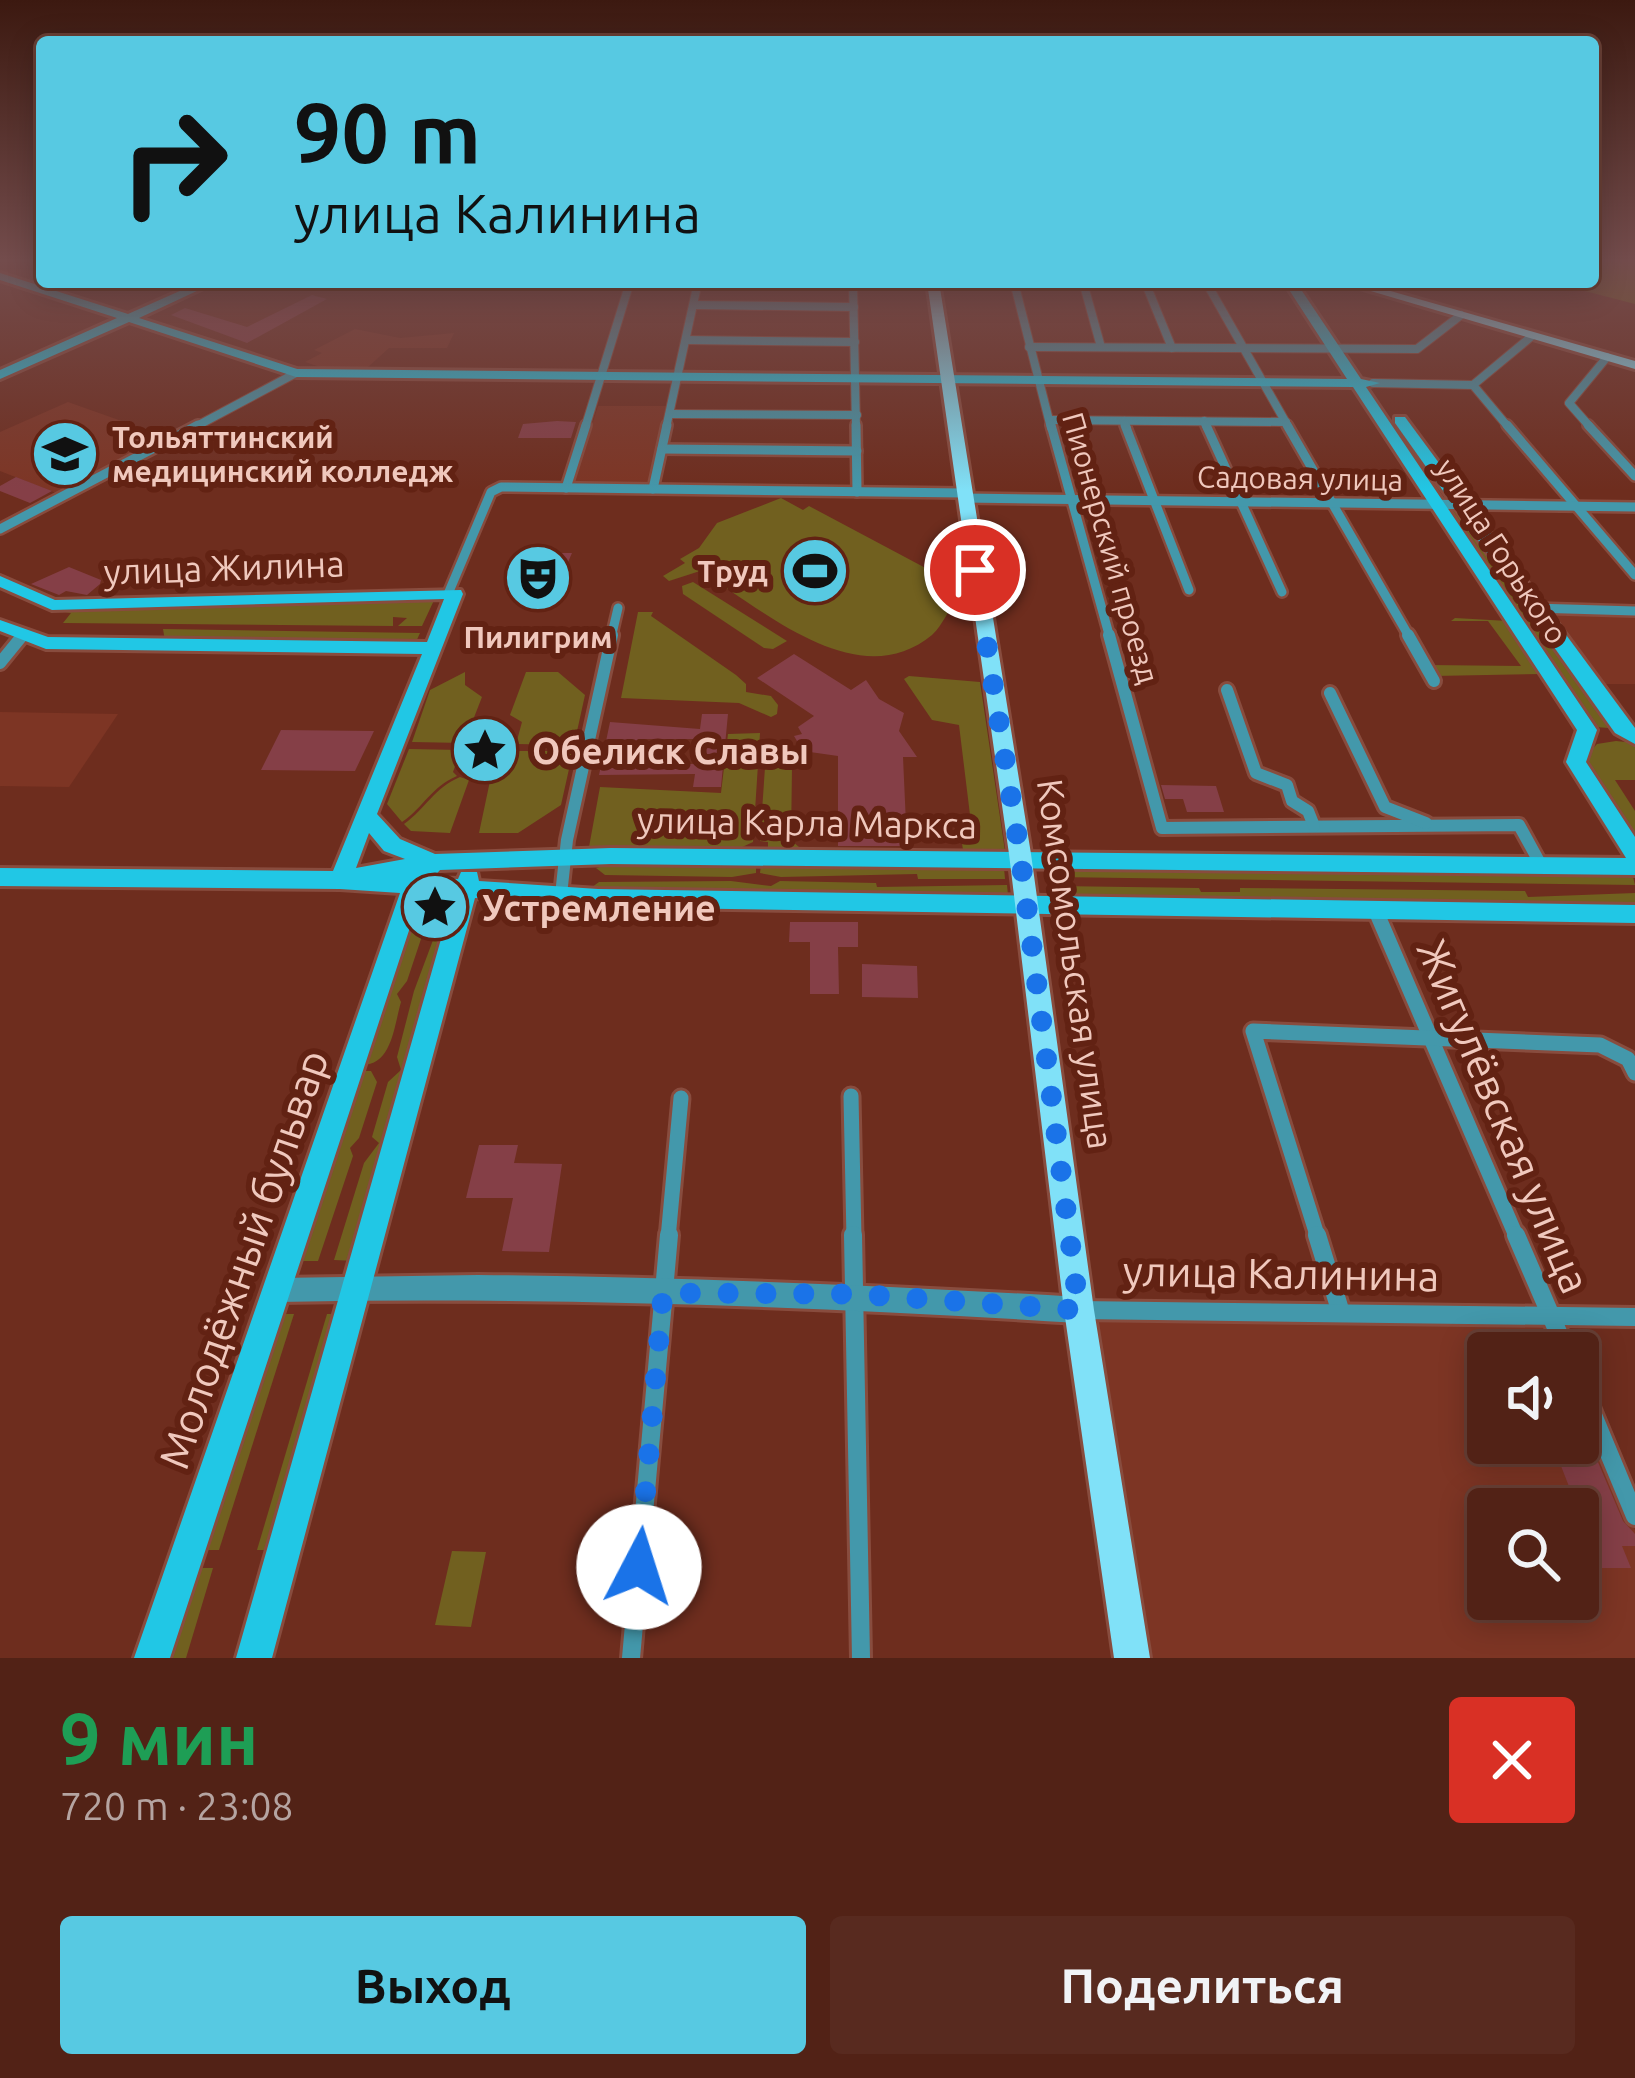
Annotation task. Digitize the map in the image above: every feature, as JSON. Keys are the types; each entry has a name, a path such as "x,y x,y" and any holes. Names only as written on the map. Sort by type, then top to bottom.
{"main road":[{"path":"0,375 88,336"},
{"path":"182,336 296,373 1366,383"},
{"name":"Комсомольская улица","path":"940,336 1021,861 1079,1310 1132,1658"},
{"name":"улица Горького","path":"1333,336 1587,730 1576,762 1635,855"},
{"name":"улица Горького","path":"1336,336 1343,349"},
{"path":"1533,336 1635,365"},
{"name":"улица Горького","path":"1366,383 1622,728 1635,738"},
{"name":"улица Жилина","path":"0,581 52,605 452,594"},
{"path":"340,880 452,594"},
{"path":"22,636 52,605"},
{"name":"улица Жилина","path":"0,625 46,644 432,648"},
{"path":"1586,741 1635,738"},
{"path":"367,816 392,845 434,862 413,886"},
{"name":"улица Карла Маркса","path":"0,877 340,880 413,886 565,859 1635,867"},
{"name":"улица Карла Маркса","path":"340,880 434,862 469,875 561,895 1635,914"},
{"path":"254,1658 469,875"},
{"name":"Молодёжный бульвар","path":"152,1658 413,886"}],"street":[{"path":"566,488 614,336"},
{"path":"653,489 687,336"},
{"path":"855,336 857,491"},
{"name":"Пионерский проезд","path":"1027,336 1068,500 1125,682 1162,828 1303,830 1314,826"},
{"path":"1098,336 1101,347"},
{"path":"1167,336 1172,348"},
{"path":"1237,336 1434,681"},
{"path":"1030,347 1417,350 1434,336"},
{"path":"1366,383 1473,385 1532,336"},
{"path":"686,340 855,342"},
{"path":"1607,357 1569,404 1635,476"},
{"path":"0,529 296,373"},
{"path":"1473,385 1635,575"},
{"path":"670,414 857,415"},
{"path":"1050,421 1286,422"},
{"path":"1124,421 1189,590"},
{"path":"1204,421 1282,592"},
{"path":"662,449 857,451"},
{"name":"Садовая улица","path":"452,594 491,492 501,487 1635,506"},
{"path":"561,895 618,608"},
{"path":"1534,608 1635,611"},
{"path":"0,663 22,636"},
{"path":"1227,690 1256,773 1287,785 1292,801 1308,811 1314,826 1519,826 1542,867"},
{"path":"1330,693 1385,807 1426,824"},
{"name":"Жигулёвская улица","path":"1375,908 1558,1332"},
{"path":"1341,1312 1253,1031 1600,1046 1631,1066"},
{"path":"851,1096 860,1658"},
{"path":"631,1658 681,1097"},
{"name":"улица Калинина","path":"278,1290 855,1294 1079,1310 1635,1317"},
{"path":"1599,1429 1635,1516"}],"shaded area":[{"path":"341,336 452,336 447,348 389,348 368,367 320,367 305,362 322,353 314,350"},
{"name":"Тольяттинский медицинский колледж","path":"68,402 164,436 56,493 0,471 0,432"},
{"path":"598,406 666,406 647,486 572,485"},
{"name":"Труд","path":"781,498 803,510 809,506 950,581 959,598 932,635 903,651 874,656 843,652 812,640 700,571 669,581 663,576 685,563 680,559 699,548 717,523"},
{"path":"1448,509 1458,509 1609,728 1595,727"},
{"path":"693,582 787,641 764,648 683,594 682,586"},
{"path":"436,596 422,626 398,626 407,618 393,617 393,626 63,623 71,613 65,612 72,609"},
{"path":"638,612 653,612 651,616 736,675 746,684 746,692 771,696 778,705 777,714 771,717 739,703 621,698"},
{"path":"1553,615 1635,617 1635,684 1603,684"},
{"path":"1455,618 1508,621 1543,674 1434,676 1428,665 1521,666 1488,621 1451,621"},
{"path":"163,629 420,633 415,644 165,641"},
{"path":"465,672 465,685 482,697 464,743 412,742 430,690"},
{"path":"526,672 558,672 585,695 574,745 516,744 522,722 510,715"},
{"path":"904,679 980,682 1005,851 963,850 960,830 971,823 959,725 932,720"},
{"path":"0,712 118,714 69,787 0,786"},
{"path":"760,733 753,842 738,849 589,847 600,787 721,793 728,734"},
{"path":"1635,743 1635,780 1615,780 1635,811 1635,842 1584,758 1597,744"},
{"path":"409,749 461,750 453,772 457,776 402,822 387,804"},
{"path":"515,751 573,751 561,805 518,833 479,833 490,781 508,774"},
{"path":"765,767 792,767 791,840 800,848 768,848 768,842 760,841"},
{"path":"460,777 469,780 450,833 411,831 404,824 443,787"},
{"path":"614,863 756,865 756,873 732,877 605,875 596,868"},
{"path":"761,865 1004,868 1005,879 918,879 917,874 781,877 760,873"},
{"path":"1053,866 1632,873 1635,885 1055,877"},
{"path":"731,881 771,886 780,881 876,883 877,887 1007,885 1008,895 588,890 599,882"},
{"path":"1057,886 1199,888 1201,892 1240,892 1240,888 1525,891 1528,897 1635,893 1635,905 1060,898"},
{"path":"415,907 426,907 429,915 407,981 397,994 401,1002 393,1032 380,1059 362,1065"},
{"path":"445,908 456,908 356,1261 334,1260 364,1163 379,1143 372,1137 388,1082 401,1070 397,1057 414,991"},
{"path":"360,1071 371,1071 377,1082 359,1138 350,1148 353,1156 318,1261 298,1261"},
{"path":"280,1314 294,1314 219,1550 203,1550"},
{"path":"327,1314 341,1314 273,1550 257,1550"},
{"path":"1085,1316 1549,1321 1553,1332 1467,1332 1467,1464 1599,1464 1599,1443 1635,1530 1635,1658 1138,1658"},
{"path":"452,1551 486,1552 471,1627 435,1625"},
{"path":"197,1568 213,1568 186,1658 167,1658"}],"building":[{"path":"229,336 259,336 247,343"},
{"path":"576,422 571,438 518,438 523,424"},
{"path":"16,477 52,491 30,503 0,491 0,486"},
{"name":"Пилигрим","path":"519,553 572,553 557,587 549,590 514,587"},
{"path":"69,567 101,580 100,584 87,595 66,591 59,595 31,584"},
{"name":"Труд","path":"794,654 851,690 866,680 879,699 904,713 899,731 917,757 903,757 907,846 838,846 838,756 803,751 794,736 802,734 798,727 814,716 757,678"},
{"path":"702,714 728,714 721,787 693,787 695,774 599,775 610,722 700,729","holes":["638,739 699,739 695,764 634,763"]},
{"path":"281,730 374,731 355,771 261,770"},
{"path":"1161,785 1216,786 1224,812 1187,812 1183,799 1165,799"},
{"path":"790,922 858,922 858,947 838,947 839,994 810,994 810,942 789,942"},
{"path":"862,964 917,966 918,998 862,997"},
{"path":"479,1145 518,1145 514,1163 562,1164 549,1252 502,1251 513,1198 466,1198"},
{"path":"1560,1464 1599,1464 1623,1521 1635,1534 1635,1546 1622,1546 1631,1568 1601,1568 1599,1488 1570,1488"}],"place":[{"name":"Тольяттинский медицинский колледж","path":"65,454"},
{"name":"Труд","path":"815,571"},
{"name":"Пилигрим","path":"538,578"},
{"name":"Обелиск Славы","path":"485,750"},
{"name":"Устремление","path":"435,907"}],"route":[{"path":"639,1567 663,1293 855,1294 1079,1310 1020,854 975,570"}]}
